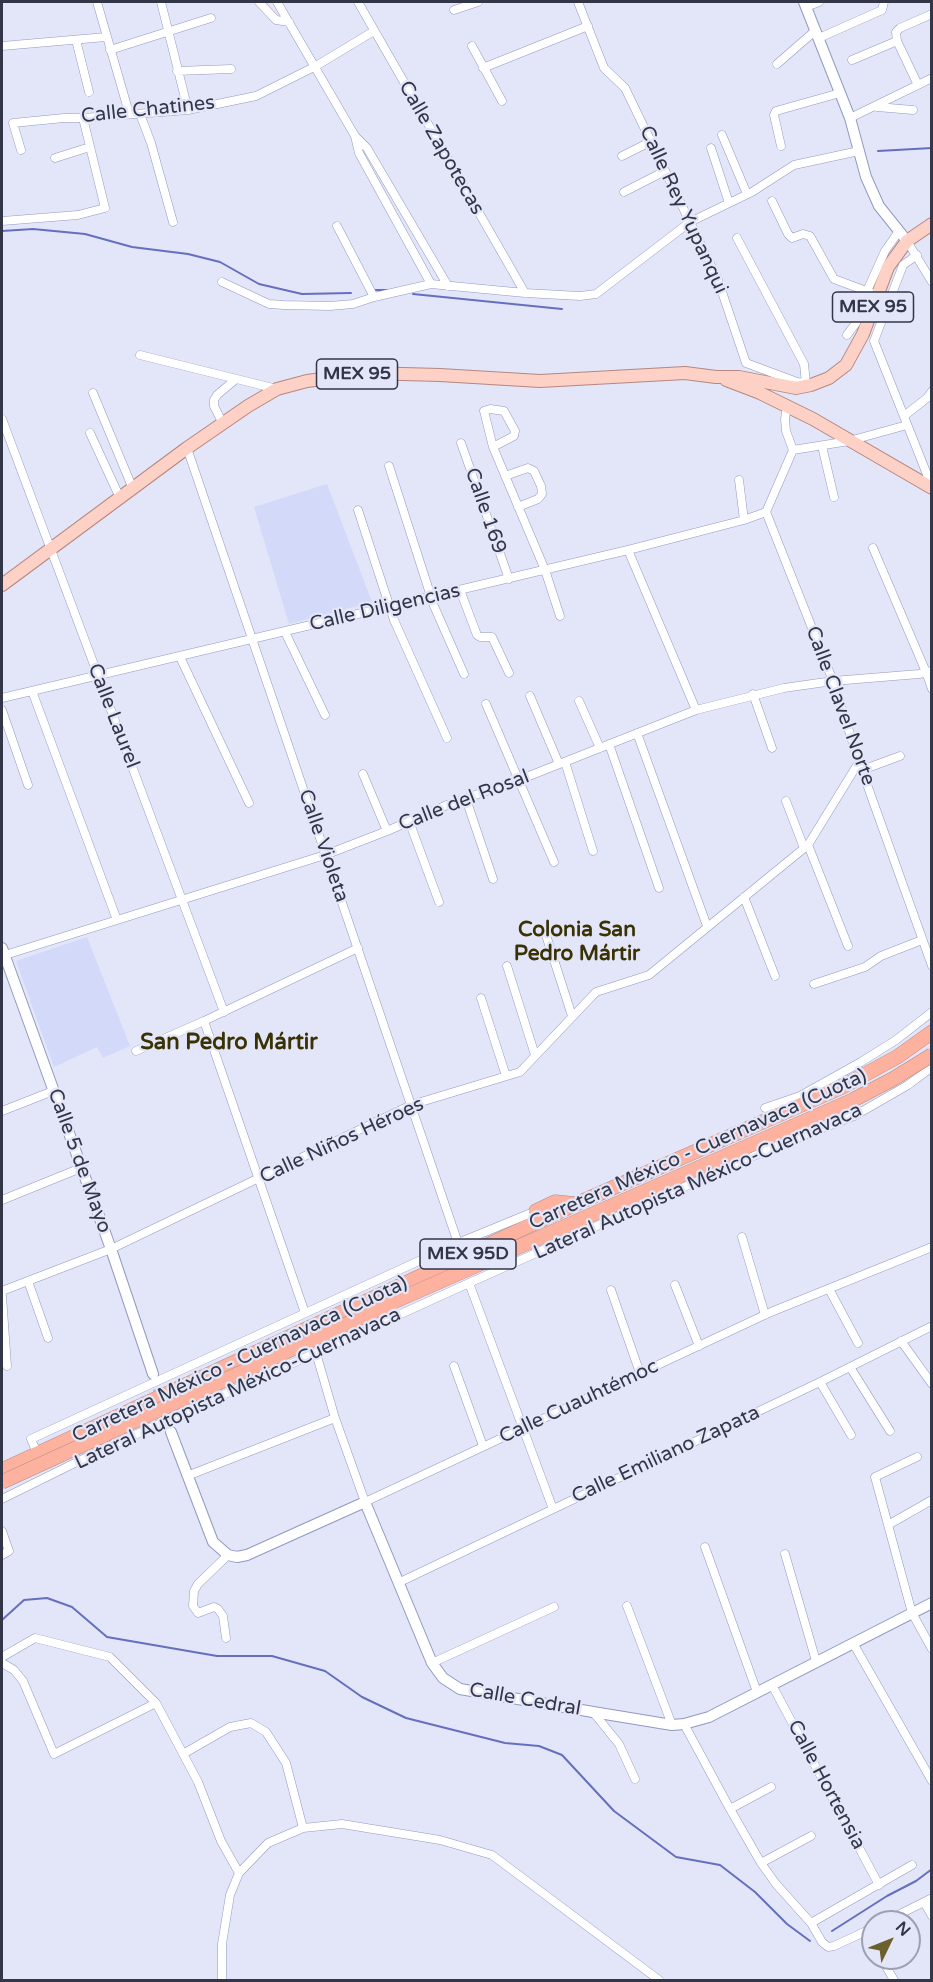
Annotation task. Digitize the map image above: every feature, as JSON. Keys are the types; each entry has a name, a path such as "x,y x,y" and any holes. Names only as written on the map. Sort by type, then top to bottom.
{"highway":[{"name":"Carretera México - Cuernavaca (Cuota)","path":"2,1470 576,1204 842,1087 897,1057 932,1032"},
{"path":"2,1476 861,1084 901,1061 932,1039"},
{"name":"Carretera México - Cuernavaca (Cuota)","path":"2,1483 157,1415 646,1186 774,1140 900,1072 932,1049"},
{"path":"2,1483 386,1306 832,1109 893,1079 932,1055"},
{"path":"536,1211 555,1202 576,1204"}],"main road":[{"name":"MEX 95","path":"2,585 187,448 277,389 327,377 366,373 430,374 540,381 685,373 739,377 796,388 829,378 846,365 863,334 872,293 903,236 932,224"},
{"name":"MEX 95","path":"716,377 788,406 932,487"},
{"path":"788,406 807,385"}],"street":[{"path":"97,2 129,113"},
{"path":"161,2 188,111"},
{"path":"259,2 276,20 289,22"},
{"path":"277,2 355,136 367,148 448,286"},
{"name":"Calle Zapotecas","path":"358,2 525,293"},
{"path":"454,10 478,2"},
{"name":"Calle Rey Yupanqui","path":"578,2 604,68 625,88 718,280 746,363 807,385"},
{"path":"819,2 805,4 850,118 866,177 879,206 917,255 932,282"},
{"path":"777,64 818,34 882,10 884,2"},
{"path":"918,85 897,40 896,32 932,14"},
{"path":"110,50 211,18"},
{"path":"483,68 588,26"},
{"name":"Calle Chatines","path":"21,150 12,123 129,113 188,111 256,96 316,66 374,31"},
{"path":"2,46 106,37"},
{"path":"76,40 89,92"},
{"path":"852,60 897,40"},
{"path":"472,46 502,101"},
{"path":"177,71 231,69"},
{"path":"850,118 932,78"},
{"path":"781,146 774,115 776,111 840,93"},
{"path":"876,107 913,110"},
{"path":"140,114 151,143 173,222"},
{"path":"2,220 78,215 105,208 83,118"},
{"path":"722,135 750,193"},
{"path":"355,136 358,153 431,284"},
{"path":"622,156 652,141"},
{"path":"55,158 90,147"},
{"path":"711,148 729,203"},
{"path":"222,282 269,304 330,306 353,304 431,284 525,293 580,296 596,294 690,222 750,193 794,165 859,151"},
{"path":"624,192 665,171"},
{"path":"372,178 382,173"},
{"path":"772,201 788,234 792,238 803,234 810,236 834,279 872,293 847,335"},
{"path":"394,216 404,211"},
{"path":"337,226 374,297"},
{"path":"737,238 804,364 807,385"},
{"path":"411,247 422,242"},
{"path":"917,255 903,265 874,341 932,487"},
{"path":"140,355 277,389"},
{"path":"223,424 214,400 236,379"},
{"path":"904,416 927,398 932,391"},
{"path":"93,393 133,489"},
{"path":"766,512 792,450 786,431 785,419 788,406"},
{"path":"493,447 514,435 515,431 504,411 490,409 484,411 493,447 545,570 560,616"},
{"name":"Calle Laurel","path":"2,419 224,1012"},
{"path":"792,450 849,441 907,425"},
{"path":"90,433 120,498"},
{"name":"Calle 169","path":"461,443 509,579"},
{"path":"822,446 834,496"},
{"name":"Calle Violeta","path":"187,448 458,1243"},
{"path":"389,466 433,597 434,606 464,674"},
{"path":"505,476 528,468 534,471 541,486 542,494 538,499 518,507"},
{"path":"739,480 744,520"},
{"path":"358,510 389,607 447,738"},
{"name":"Calle Diligencias","path":"2,698 509,579 744,520 766,512"},
{"name":"Calle Clavel Norte","path":"766,512 833,681 932,966"},
{"path":"873,548 929,671 932,689"},
{"path":"628,550 696,710"},
{"path":"460,590 477,635 492,637 509,673"},
{"path":"285,632 325,715"},
{"path":"180,657 249,803"},
{"name":"Calle del Rosal","path":"3,953 325,855 696,710 753,694 833,681 929,671"},
{"path":"32,691 117,920"},
{"path":"753,694 772,748"},
{"path":"530,696 562,763 594,851"},
{"path":"579,701 600,748"},
{"path":"486,704 554,862"},
{"path":"2,710 28,785"},
{"path":"637,733 707,927"},
{"path":"609,744 659,888"},
{"path":"861,766 900,756"},
{"name":"Calle Niños Héroes","path":"2,1291 111,1249 411,1105 520,1072 596,992 649,975 806,847 861,766"},
{"path":"363,774 387,831"},
{"path":"466,799 493,879"},
{"path":"786,801 848,945"},
{"path":"409,821 439,902"},
{"path":"744,897 775,976"},
{"path":"545,932 572,1016"},
{"path":"814,984 865,967 881,956 922,940"},
{"path":"136,1051 358,948"},
{"name":"Calle 5 de Mayo","path":"3,953 111,1249 153,1374"},
{"path":"507,966 535,1055"},
{"path":"481,998 506,1076"},
{"path":"765,1108 800,1095 861,1062 896,1040 932,1011"},
{"path":"204,1021 305,1313"},
{"name":"Lateral Autopista México-Cuernavaca","path":"2,1499 93,1454 469,1283 774,1140 854,1116 908,1085 932,1067"},
{"path":"2,1111 53,1091"},
{"path":"2,1200 81,1168"},
{"path":"37,1454 31,1439 458,1243 536,1211"},
{"path":"742,1237 765,1315"},
{"name":"Calle Cuauhtémoc","path":"228,1555 237,1557 248,1555 765,1315 932,1247"},
{"path":"28,1281 48,1338"},
{"path":"469,1283 553,1509"},
{"path":"675,1285 699,1346"},
{"path":"829,1289 858,1342"},
{"path":"611,1290 640,1373"},
{"path":"2,1296 7,1366"},
{"name":"Calle Emiliano Zapata","path":"400,1582 820,1382 932,1326"},
{"path":"901,1341 932,1384"},
{"name":"Calle Cedral","path":"316,1353 335,1418 364,1502 400,1582 432,1663 443,1678 460,1689 672,1725 684,1724 709,1717 932,1603"},
{"path":"454,1366 483,1446"},
{"path":"850,1367 890,1431"},
{"path":"820,1382 851,1435"},
{"path":"187,1476 335,1418"},
{"path":"171,1432 213,1542 228,1555 198,1584 194,1591 193,1606 198,1613 214,1607 218,1609 223,1616 226,1638"},
{"path":"917,1457 875,1477 912,1613 932,1649"},
{"path":"888,1525 932,1500"},
{"path":"2,1532 9,1551 2,1555"},
{"path":"705,1546 757,1692"},
{"path":"785,1554 816,1661"},
{"path":"627,1606 672,1725"},
{"path":"432,1663 554,1607"},
{"path":"2,1657 35,1638 110,1657 156,1702 198,1782 220,1841 239,1873"},
{"path":"854,1643 932,1781"},
{"path":"2,1663 14,1670 23,1681 54,1754 156,1702"},
{"name":"Calle Hortensia","path":"772,1685 879,1885"},
{"path":"594,1712 620,1744 635,1779"},
{"path":"183,1754 230,1727 251,1723 266,1732 286,1763 303,1828"},
{"path":"684,1724 761,1863 776,1884 811,1923 822,1942 828,1947 834,1946 861,1933"},
{"path":"730,1809 771,1787"},
{"path":"222,1980 222,1944 230,1895 239,1873 268,1843 303,1828 342,1824 440,1840 492,1856 659,1980"},
{"path":"761,1863 811,1836"},
{"path":"811,1923 912,1865"},
{"path":"908,1910 928,1900 932,1916"}],"shaded area":[{"path":"327,484 372,602 289,624 254,507"},
{"path":"87,937 130,1046 103,1058 97,1047 54,1067 16,961"}],"waterway":[{"path":"878,151 932,148"},
{"path":"2,231 33,229 85,234 132,247 188,254 220,262 259,284 302,294 351,293"},
{"path":"373,290 388,290"},
{"path":"413,294 562,309"},
{"path":"2,1620 24,1600 47,1598 72,1607 107,1637 217,1656 272,1656 325,1671 362,1697 406,1718 505,1743 539,1746 562,1755 614,1811 676,1857 720,1865 755,1892 787,1924 810,1941"},
{"path":"832,1931 932,1869"}],"tunnel":[{"path":"153,1374 171,1432"}],"district":[{"name":"Colonia San Pedro Mártir","path":"577,942"},
{"name":"San Pedro Mártir","path":"229,1043"}]}
